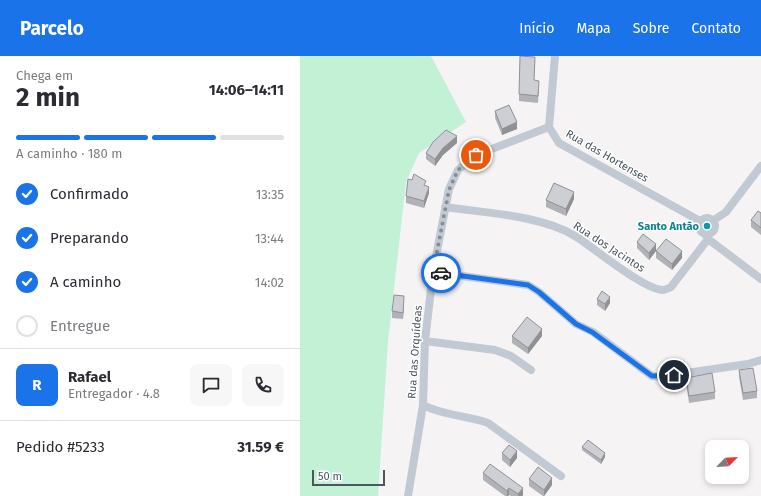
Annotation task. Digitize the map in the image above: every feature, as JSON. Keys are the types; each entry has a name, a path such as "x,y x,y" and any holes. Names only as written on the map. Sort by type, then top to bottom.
{"street":[{"path":"549,127 555,56"},
{"name":"Rua das Orquídeas","path":"408,496 423,405 425,341 433,272 444,207 449,190 458,170 476,155 549,127"},
{"name":"Rua das Hortenses","path":"549,127 559,143 700,221"},
{"path":"714,220 726,212 761,166"},
{"name":"Rua dos Jacintos","path":"444,207 548,223 573,235 652,288 663,290 671,287 707,237"},
{"path":"714,220 709,217 700,221 699,227 701,232 761,279"},
{"path":"707,237 715,230 714,220"},
{"path":"433,272 528,285 539,292 576,324 592,332 652,376 659,377 748,364 761,360"},
{"path":"425,341 495,350 511,356 531,370"},
{"path":"423,405 442,414 478,419 488,423 560,476"}],"green space":[{"path":"300,56 431,56 466,122 419,153 406,182 388,342 378,496 300,496"}],"building":[{"path":"520,56 535,57 534,80 539,81 538,96 519,94"},
{"path":"509,105 517,122 502,129 495,111"},
{"path":"446,130 457,136 443,148 435,159 426,153 433,142"},
{"path":"414,174 426,181 424,185 429,187 424,201 406,196 408,179 412,180"},
{"path":"554,183 574,192 566,209 546,200"},
{"path":"758,211 761,213 761,228 751,220"},
{"path":"643,234 656,244 649,253 637,242"},
{"path":"666,239 682,251 672,264 656,251"},
{"path":"602,291 610,297 605,304 597,299"},
{"path":"394,295 404,296 403,313 392,311"},
{"path":"527,317 542,329 528,348 512,336"},
{"path":"753,368 757,391 743,393 739,370"},
{"path":"712,373 715,392 689,396 686,378"},
{"path":"588,440 605,453 601,460 582,447"},
{"path":"509,445 517,451 510,460 502,453"},
{"path":"490,464 523,488 518,494 509,488 507,491 483,473"},
{"path":"538,467 552,478 544,490 529,479"}],"way so far":[{"path":"441,273 433,272 444,207 449,190 458,170 476,155"}],"place":[{"name":"Santo Antão","path":"707,226"}],"route":[{"path":"441,273 528,285 539,292 576,324 592,332 652,376 659,377 674,375"}]}
